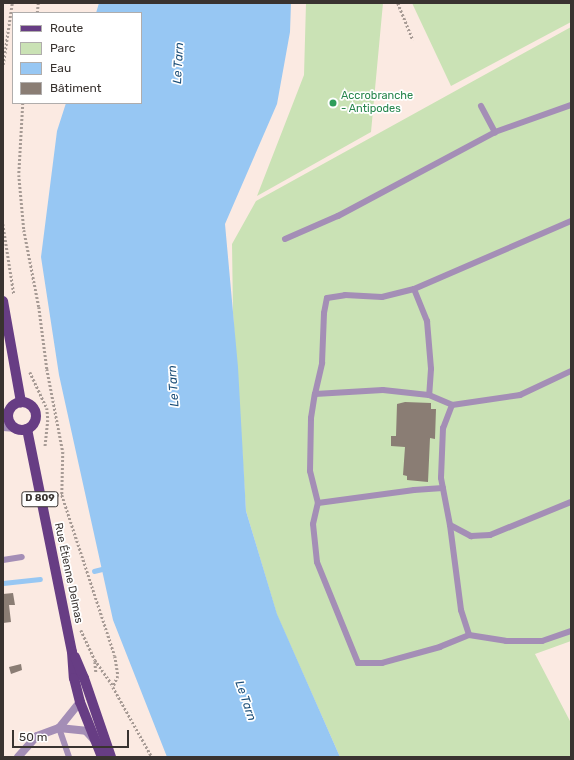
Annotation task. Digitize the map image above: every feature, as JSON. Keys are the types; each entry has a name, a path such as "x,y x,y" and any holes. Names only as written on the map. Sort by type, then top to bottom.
{"main road":[{"path":"3,301 21,402"},
{"path":"21,402 26,402 33,407 36,415 34,424 27,429 16,428 10,422 6,414 13,405 21,402"},
{"name":"Rue Étienne Delmas","path":"27,429 72,652 74,678 80,702 102,757"},
{"name":"Rue Étienne Delmas","path":"72,652 84,678 111,757"}],"street":[{"path":"3,427 16,428"},
{"path":"59,728 80,702"},
{"path":"18,757 37,736 59,728 86,731 96,742"}],"lane":[{"path":"285,239 338,216 495,132 571,105"},
{"path":"481,106 495,132"},
{"path":"571,221 414,289 382,298 345,295 327,298 324,313 322,362 311,418 310,471 318,503 314,524 317,562 358,663 382,663 440,647 469,635 506,641 542,641 571,632"},
{"path":"414,289 427,321 431,369 429,395"},
{"path":"315,394 383,390 429,395 452,406 520,395 571,371"},
{"path":"452,406 443,428 441,478 450,525 461,610 469,635"},
{"path":"318,503 414,490 443,488"},
{"path":"450,525 471,536 490,535 571,502"},
{"path":"3,560 22,557"},
{"path":"59,728 68,757"}],"path":[{"path":"3,65 12,3"},
{"path":"398,3 413,40"},
{"path":"23,104 19,175 24,230 39,307 47,369 63,452 62,495 115,656 118,676 113,687"},
{"path":"3,224 15,295"},
{"path":"27,365 32,379 47,408 48,420 44,437 45,450"},
{"path":"50,494 52,501"},
{"path":"79,626 95,660 113,687 152,757"}],"green space":[{"name":"Accrobranche - Antipodes","path":"306,3 383,3 371,132 257,196 304,75"},
{"path":"412,3 571,3 571,22 451,86"},
{"path":"571,27 571,641 535,654 571,723 571,757 340,757 277,615 246,511 233,313 232,244 256,201"}],"water":[{"name":"Le Tarn","path":"99,3 291,3 290,32 277,104 225,224 238,367 246,511 277,614 340,757 167,757 113,620 59,375 41,257 57,131 66,104 142,104 142,12 96,12"}],"building":[{"path":"405,402 431,403 431,409 436,409 435,439 430,438 428,482 407,480 407,476 403,475 405,447 391,446 391,436 396,436 397,404"},
{"path":"13,593 15,605 9,605 11,622 3,623 3,594"},
{"path":"21,664 22,670 11,674 9,667"}],"waterway":[{"path":"94,571 106,568"},
{"path":"3,583 40,579"}],"place":[{"name":"Accrobranche - Antipodes","path":"333,103"}]}
